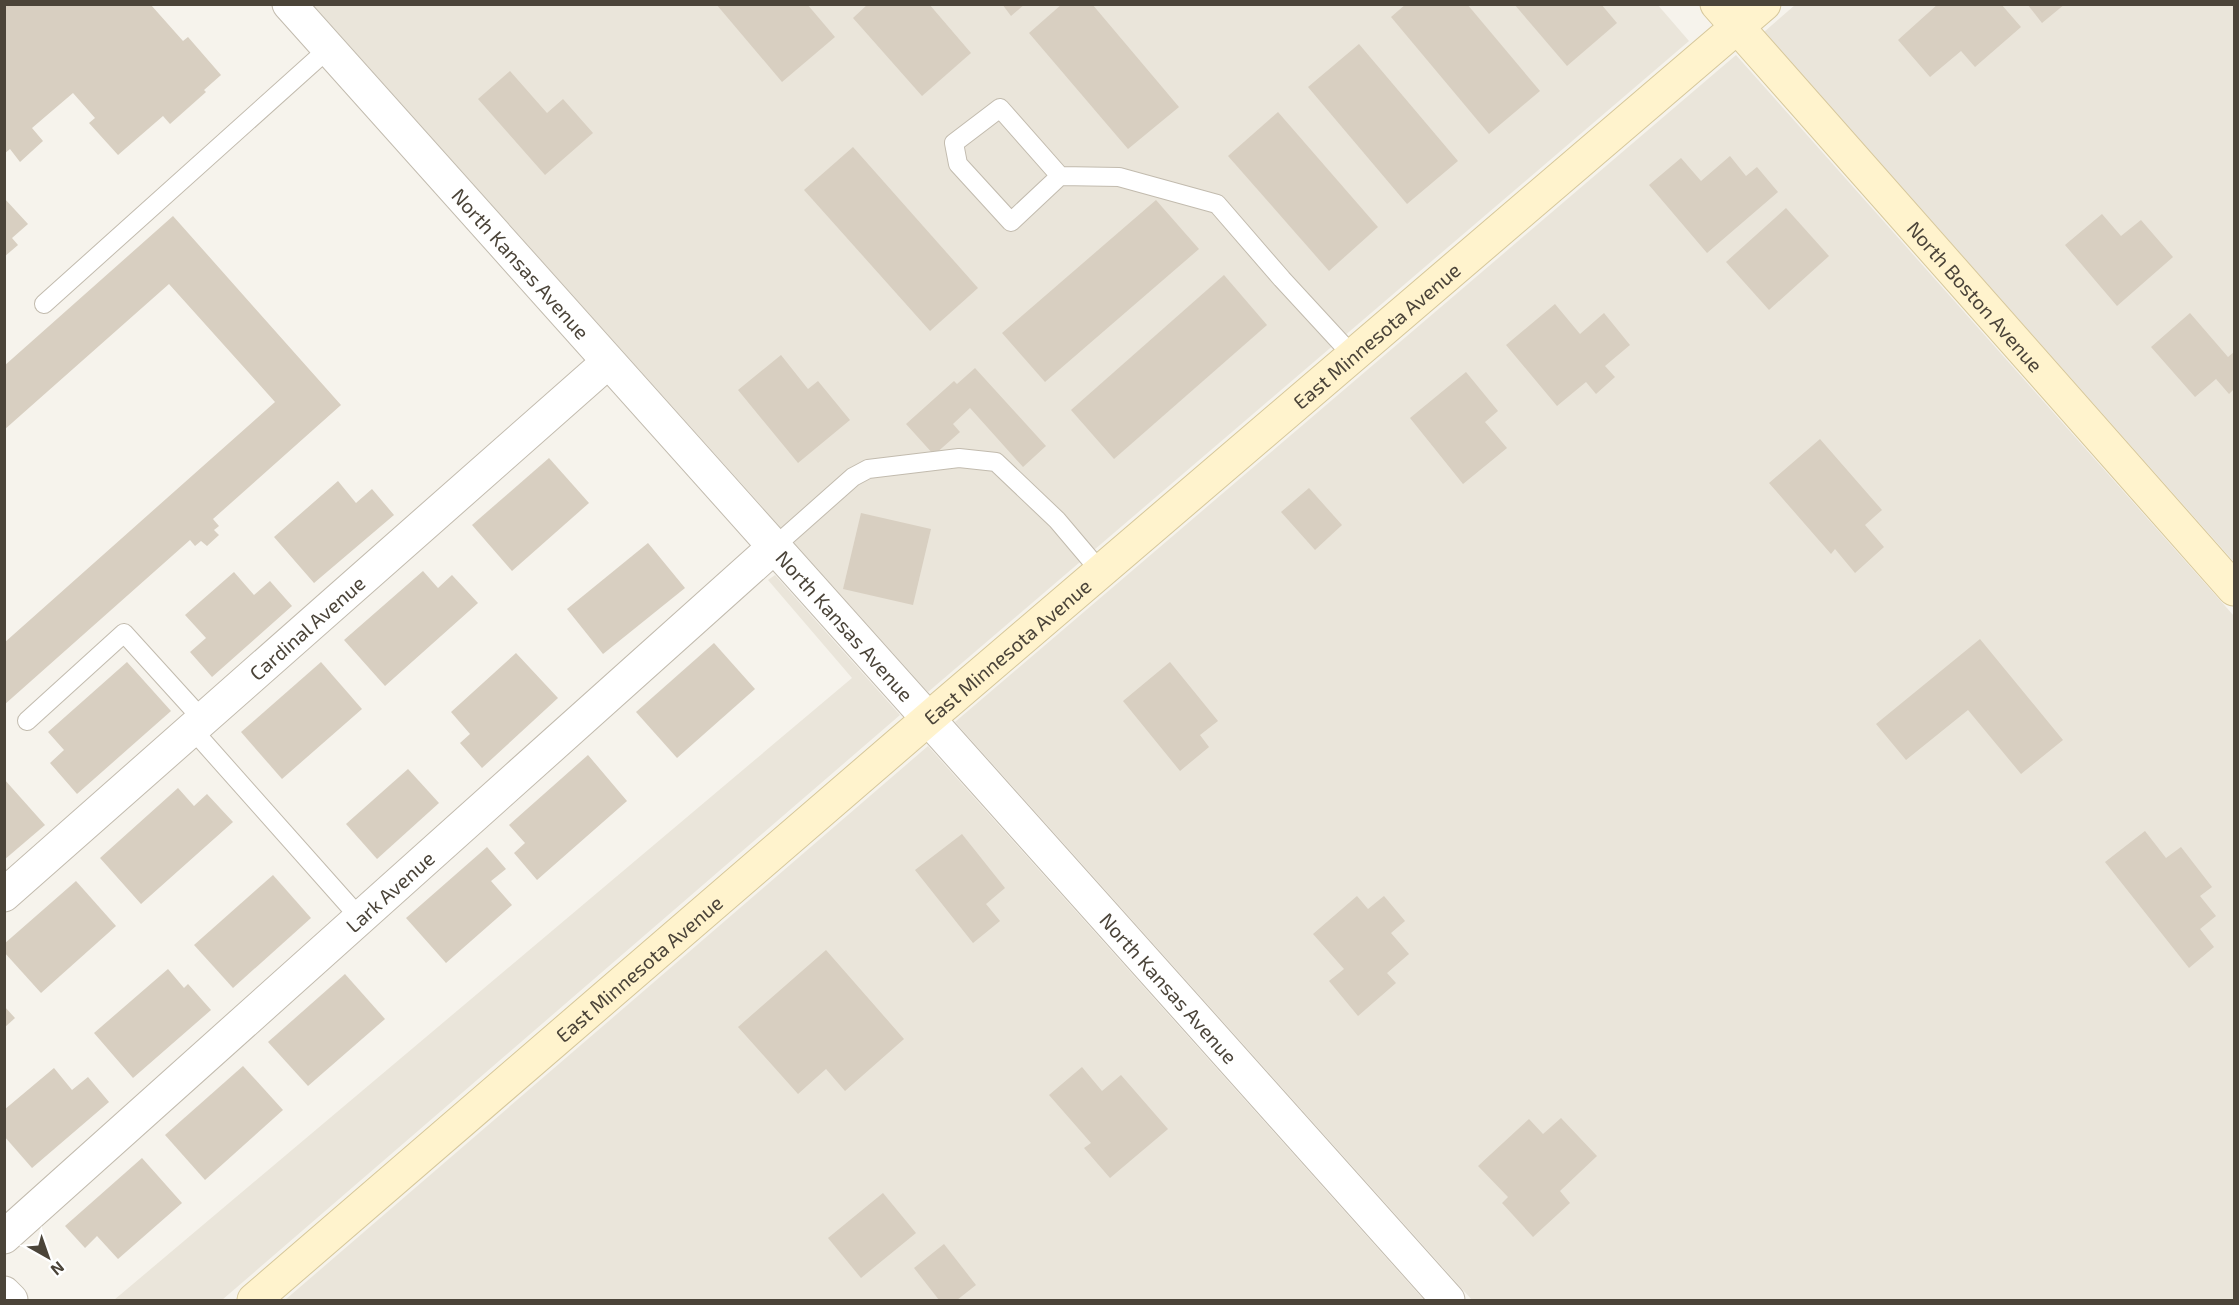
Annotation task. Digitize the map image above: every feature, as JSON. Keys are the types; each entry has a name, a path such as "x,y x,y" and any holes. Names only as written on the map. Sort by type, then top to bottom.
{"street":[{"name":"North Kansas Avenue","path":"289,4 1448,1300"},
{"name":"East Minnesota Avenue","path":"254,1300 1353,356 1727,16 1764,4"},
{"name":"North Boston Avenue","path":"1727,16 2235,589"},
{"name":"Cardinal Avenue","path":"4,895 609,362"},
{"name":"Lark Avenue","path":"4,1237 774,548"},
{"path":"4,1293 12,1300"}],"lane":[{"path":"44,304 328,49"},
{"path":"1060,176 1000,108 954,143 958,165 1011,222 1060,176 1119,177 1217,204 1289,288 1353,356"},
{"path":"774,548 853,477 868,469 959,458 996,462 1057,520 1101,572"},
{"path":"27,721 124,633 360,918"}],"shaded area":[{"path":"1657,4 1689,41 928,692 313,5"},
{"path":"1795,5 2234,5 2234,562 1764,32"},
{"path":"1736,55 2234,616 2234,1300 1472,1300 955,722"},
{"path":"775,575 900,715 222,1300 114,1300 852,678 768,580"},
{"path":"928,746 1424,1300 285,1300"}],"building":[{"path":"716,4 807,4 835,37 782,82"},
{"path":"868,4 929,4 971,53 922,96 853,18"},
{"path":"1002,4 1025,4 1011,16"},
{"path":"1062,4 1092,4 1179,107 1128,149 1029,33"},
{"path":"1406,4 1467,4 1540,91 1489,134 1391,17"},
{"path":"1514,4 1601,4 1617,23 1567,66"},
{"path":"1938,4 2001,4 2021,27 1975,67 1961,51 1930,77 1898,40"},
{"path":"2027,4 2065,4 2042,23"},
{"path":"4,5 151,5 183,41 188,37 221,75 204,90 206,92 170,124 163,116 118,155 89,123 95,118 73,93 32,128 43,141 20,162 10,149 4,154"},
{"path":"1359,44 1458,161 1407,204 1308,87"},
{"path":"510,71 547,113 563,99 593,133 545,175 478,99"},
{"path":"1278,112 1378,227 1329,271 1228,156"},
{"path":"853,147 978,288 930,331 804,190"},
{"path":"1730,156 1746,176 1757,167 1778,192 1707,253 1649,185 1681,158 1701,181"},
{"path":"4,198 28,224 12,238 18,245 4,257"},
{"path":"1156,200 1199,249 1045,382 1002,333"},
{"path":"1786,208 1829,256 1769,310 1726,262"},
{"path":"2102,214 2121,236 2141,220 2173,257 2117,306 2065,245"},
{"path":"173,216 341,405 213,519 219,526 214,530 219,535 207,546 201,541 195,546 190,540 4,705 4,643 275,402 169,284 4,430 4,366"},
{"path":"1224,275 1267,325 1114,459 1071,410"},
{"path":"1555,304 1580,334 1604,313 1630,345 1605,366 1615,377 1596,394 1586,382 1557,406 1506,345"},
{"path":"2190,313 2228,357 2234,352 2234,389 2229,394 2216,379 2195,397 2151,347"},
{"path":"781,355 808,389 818,381 850,420 798,463 738,390"},
{"path":"975,368 1046,446 1023,467 970,408 953,424 960,432 934,455 906,424 954,381 957,384"},
{"path":"1466,372 1498,411 1485,422 1507,448 1463,484 1410,418"},
{"path":"1820,439 1882,510 1865,525 1884,547 1855,573 1835,549 1831,554 1769,483"},
{"path":"549,458 589,503 512,571 472,525"},
{"path":"338,481 356,503 372,489 394,515 314,583 274,537"},
{"path":"1309,488 1342,525 1315,550 1281,512"},
{"path":"861,513 931,529 913,605 843,589"},
{"path":"648,543 685,588 603,654 567,609"},
{"path":"423,571 438,588 452,575 478,603 385,686 344,640"},
{"path":"234,572 254,595 270,581 292,606 212,677 190,652 206,638 185,615"},
{"path":"1980,639 2063,740 2021,774 1968,710 1906,760 1876,724"},
{"path":"714,643 755,689 677,758 636,712"},
{"path":"516,653 558,698 482,768 460,743 470,734 451,712"},
{"path":"127,662 171,711 77,794 50,763 64,750 48,732"},
{"path":"321,662 362,709 282,779 241,732"},
{"path":"1170,662 1218,721 1200,735 1209,747 1180,771 1123,701"},
{"path":"588,755 627,801 537,880 514,853 525,843 509,825"},
{"path":"408,769 439,803 377,859 346,824"},
{"path":"4,779 45,825 4,860"},
{"path":"178,788 194,806 207,794 233,822 141,904 100,858"},
{"path":"2145,831 2166,858 2181,847 2212,887 2200,896 2216,916 2200,929 2214,947 2189,968 2105,862"},
{"path":"962,834 1005,888 986,904 1000,921 973,943 915,870"},
{"path":"487,847 506,869 491,881 512,905 446,963 406,918"},
{"path":"273,875 311,918 233,988 194,945"},
{"path":"76,881 116,926 41,993 4,952 4,944"},
{"path":"1357,896 1368,909 1384,896 1405,921 1391,933 1409,954 1387,973 1396,983 1358,1016 1329,981 1344,969 1313,934"},
{"path":"826,950 904,1039 845,1091 826,1069 798,1094 738,1027"},
{"path":"168,969 184,988 188,984 211,1010 133,1078 94,1033"},
{"path":"345,974 385,1019 308,1086 268,1042"},
{"path":"4,1006 15,1018 4,1028"},
{"path":"243,1066 283,1110 205,1180 165,1135"},
{"path":"1082,1067 1102,1091 1121,1075 1168,1129 1110,1178 1084,1148 1091,1143 1049,1095"},
{"path":"54,1068 72,1090 88,1077 109,1102 32,1168 4,1136 4,1110"},
{"path":"1561,1118 1597,1156 1560,1191 1570,1203 1533,1237 1502,1203 1508,1197 1478,1166 1529,1119 1543,1134"},
{"path":"142,1158 182,1203 118,1259 97,1236 85,1248 65,1226"},
{"path":"883,1193 916,1233 861,1278 828,1238"},
{"path":"944,1244 976,1285 957,1300 939,1300 914,1268"}]}
